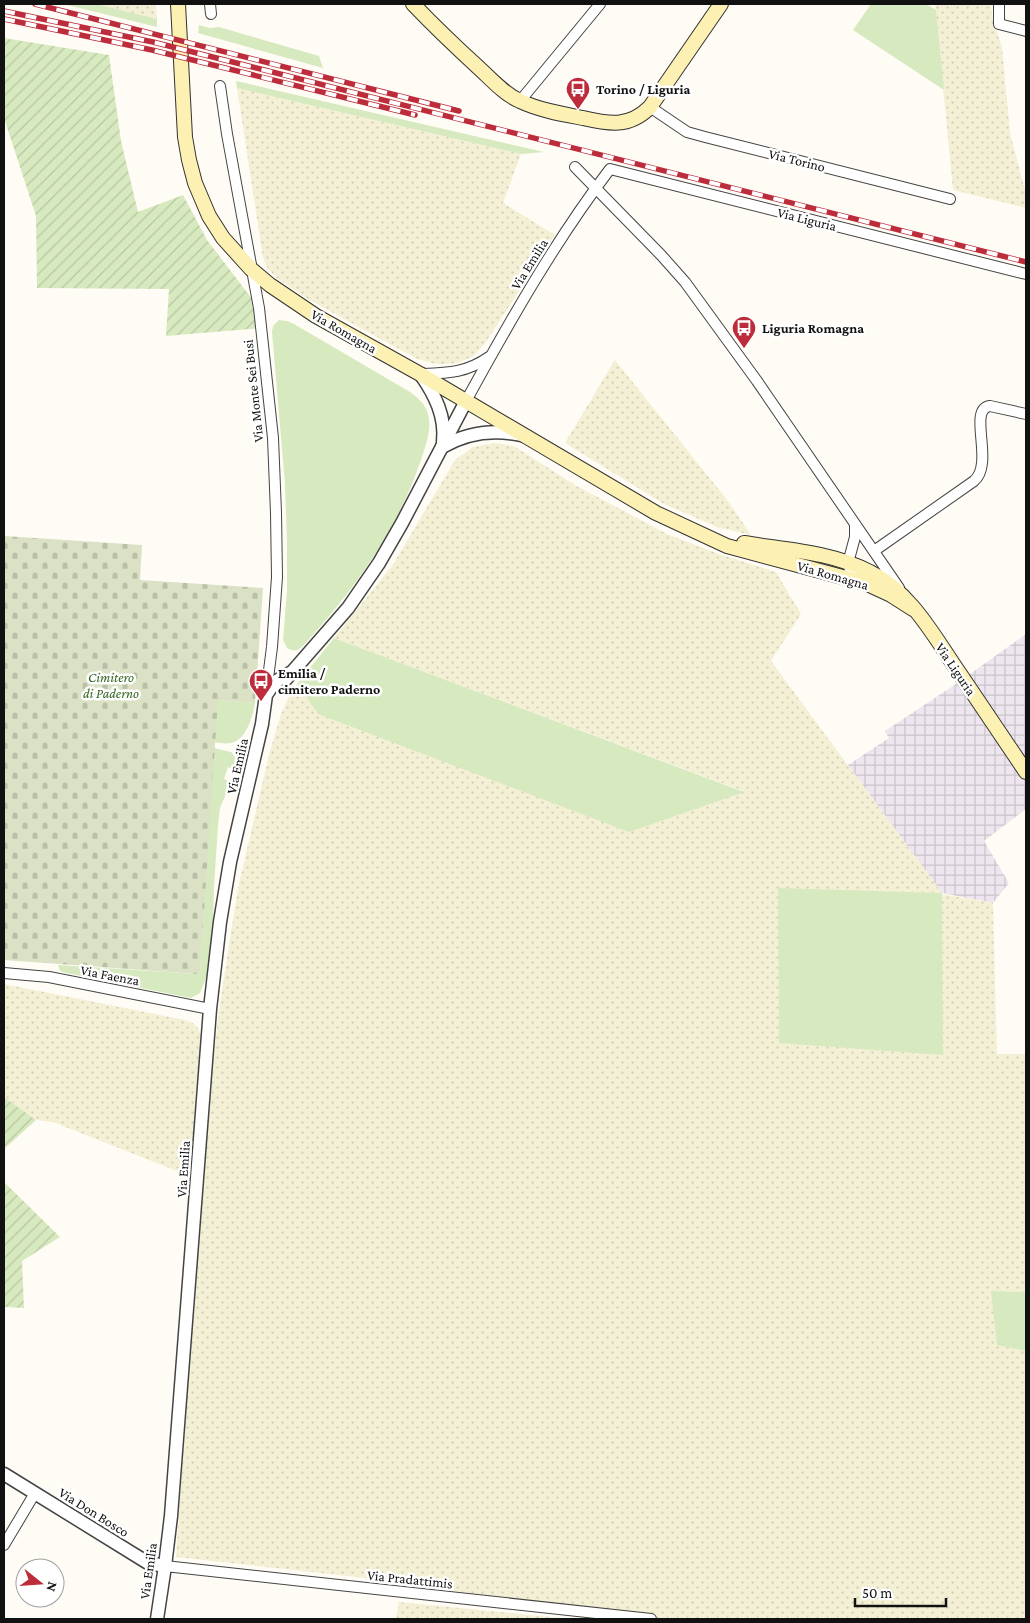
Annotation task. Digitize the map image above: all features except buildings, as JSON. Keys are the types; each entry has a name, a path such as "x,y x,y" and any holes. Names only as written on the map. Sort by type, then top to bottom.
{"main road":[{"name":"Via Romagna","path":"178,4 184,118 191,170 199,195 209,216 232,249 251,270 310,312 420,374 643,506 688,528 727,546 856,580 878,576"},
{"path":"413,4 488,77 520,101 608,123 634,120 650,107 721,4"},
{"name":"Via Romagna","path":"688,528 738,542 806,553 848,563 878,576 891,595 913,609"},
{"name":"Via Liguria","path":"913,609 1026,772"}],"street":[{"path":"520,101 600,4"},
{"path":"999,4 999,24 1026,31"},
{"name":"Via Monte Sei Busi","path":"220,86 259,308 268,392 276,513 276,599 266,695"},
{"name":"Via Torino","path":"650,107 687,132 705,138 950,199"},
{"name":"Via Liguria","path":"574,166 685,282 757,381 874,551 878,576 913,609"},
{"name":"Via Liguria","path":"596,188 610,169 1026,274"},
{"name":"Via Emilia","path":"262,724 271,704 290,673 348,608 370,577 402,523 490,356 548,260 596,188"},
{"path":"420,374 447,373 463,370 478,364 490,356"},
{"name":"Via Emilia","path":"420,374 431,390 441,414 444,435 442,447"},
{"path":"874,551 974,481 980,474 982,466 980,419 982,410 990,406 1026,414"},
{"path":"442,447 460,438 479,433 510,433 526,436"},
{"path":"855,525 855,537 848,563 851,573 856,580"},
{"name":"Via Emilia","path":"157,1619 165,1566 210,1009 225,891 262,724 266,695 275,682 290,673"},
{"name":"Via Faenza","path":"4,973 49,977 210,1009"},
{"name":"Via Don Bosco","path":"4,1474 148,1563 165,1566"},
{"path":"4,1545 35,1493"},
{"name":"Via Pradattimis","path":"165,1566 651,1619"}],"shaded area":[{"path":"96,4 156,4 157,19"},
{"path":"935,4 991,4 993,20 1002,47 1010,133 1026,194 1026,208 953,190"},
{"path":"237,88 521,154 503,203 555,235 486,342 474,356 458,363 447,364 436,364 417,359 306,298 278,279 268,269 263,258"},
{"path":"615,360 728,501 751,535 717,527 664,504 565,443"},
{"path":"495,443 514,446 575,485 667,534 719,554 776,572 801,614 771,661 942,893 778,889 942,1055 941,894 993,903 997,1054 1026,1054 1026,1292 992,1291 997,1344 1026,1351 1026,1619 670,1619 544,1606 402,1582 176,1557 203,1154 219,1010 238,888 269,755 280,717 286,702 297,684 318,714 743,791 334,638 392,566 455,460 473,447"},
{"path":"1026,634 1026,809 984,841 1009,883 993,903 942,893 848,765 889,738 885,731 956,684"},
{"path":"4,984 185,1020 193,1023 198,1028 202,1038 192,1177 53,1122 36,1120 4,1097"},
{"path":"399,1602 570,1619 396,1619"}],"green space":[{"path":"63,4 96,4 157,19 157,27"},
{"path":"871,4 926,4 936,10 944,90 853,30"},
{"path":"199,25 210,28 219,27 319,56 323,68 198,33"},
{"path":"4,38 109,55 121,141 138,212 183,195 207,240 259,308 261,328 166,336 169,289 37,288 36,216 4,118"},
{"path":"236,81 544,152 521,154 237,88"},
{"path":"279,320 294,324 410,392 424,405 429,417 427,442 421,460 411,487 386,536 357,581 323,624 298,650 287,648 283,640 287,590 285,484 272,332 273,326"},
{"name":"Cimitero di Paderno","path":"4,536 142,545 140,580 263,588 255,703 218,700 200,972 197,974 4,960"},
{"path":"334,638 744,792 629,832 318,714 297,684"},
{"path":"218,700 255,703 253,714 245,732 236,741 231,743 214,742"},
{"path":"214,748 231,752 235,758 236,765 235,770 228,767 224,779 231,782 220,808 218,825 212,963 200,993 191,998 60,971 58,965 197,974 200,972"},
{"path":"778,888 942,893 943,1055 779,1043"},
{"path":"4,1097 36,1120 4,1149"},
{"path":"4,1182 60,1237 22,1261 24,1308 4,1307"},
{"path":"991,1291 1026,1292 1026,1351 997,1345"}],"railway":[{"path":"35,4 459,111"},
{"path":"4,11 153,42 1026,262"},
{"path":"4,19 152,50 415,115"}],"place":[{"name":"Torino / Liguria","path":"578,110"},
{"name":"Liguria Romagna","path":"744,349"},
{"name":"Emilia / cimitero Paderno","path":"261,702"}]}
